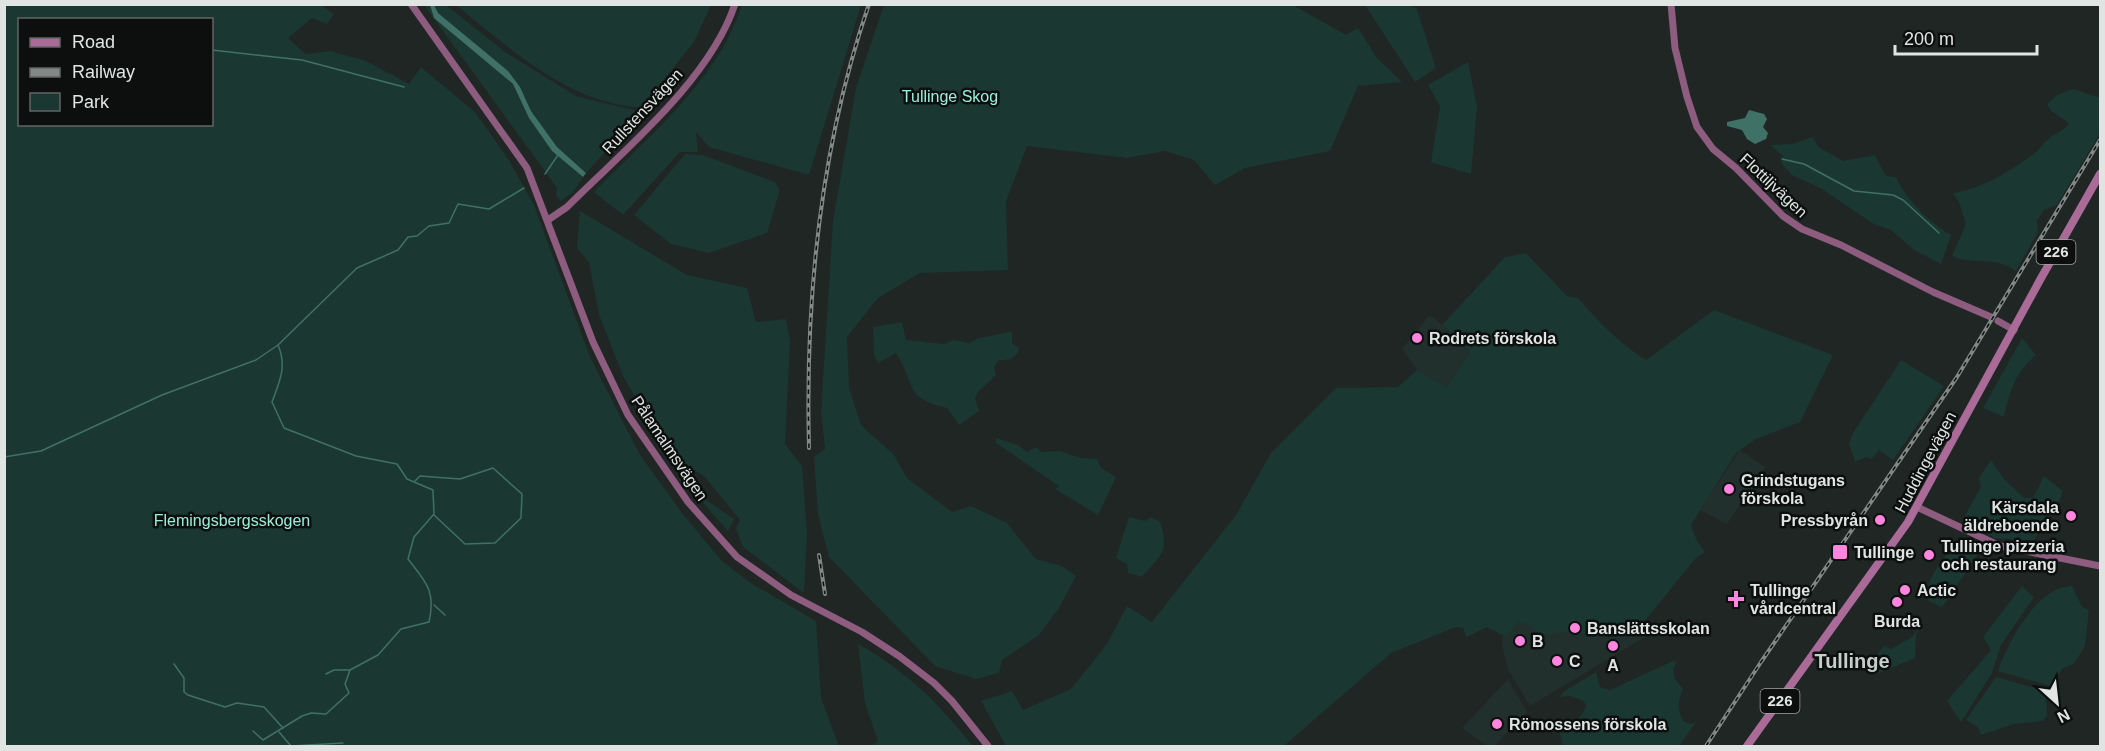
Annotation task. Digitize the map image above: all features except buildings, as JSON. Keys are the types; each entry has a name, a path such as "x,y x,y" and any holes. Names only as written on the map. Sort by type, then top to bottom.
{"main road":[{"name":"Huddingevägen","path":"1747,747 1878,567 1917,507 1955,433 2100,174"}],"street":[{"name":"Pålamalmsvägen","path":"411,4 527,168 593,342 628,415 688,502 737,557 791,595 862,632 899,656 934,683 952,701 988,747"},
{"name":"Rullstensvägen","path":"548,220 567,207 688,83 714,49 735,4"},
{"name":"Flottiljvägen","path":"1671,4 1675,48 1697,127 1713,149 1736,168 1783,216 1802,229 1841,245 1932,292 1995,319 2014,330"},
{"path":"1917,507 2000,546 2100,566"}],"shaded area":[{"path":"430,5 434,5 438,13 508,71 520,87 531,111 557,147 586,173 583,177 552,151 529,118 513,84 434,18"},
{"path":"1749,110 1764,114 1767,119 1763,127 1768,133 1766,139 1755,144 1747,139 1742,130 1727,126 1727,122 1745,118"},
{"path":"1429,316 1433,317 1470,352 1447,389 1417,370 1402,349"},
{"path":"1740,450 1765,467 1727,524 1700,510"},
{"name":"Banslättsskolan","path":"1576,542 1650,634 1530,706 1508,669 1502,645 1503,632"},
{"path":"1508,679 1527,712 1494,746 1487,746 1462,728"}],"green space":[{"name":"Flemingsbergsskogen","path":"4,5 321,5 334,14 327,24 312,18 288,38 306,54 331,51 366,61 409,84 421,67 475,112 509,160 534,205 590,357 640,455 682,513 722,561 749,582 816,621 821,698 839,746 5,746"},
{"path":"424,5 430,5 435,18 513,84 530,119 552,151 583,177 574,191 561,201 556,196 557,188"},
{"path":"434,5 446,5 505,52 576,96 642,112 586,173 557,147 531,111 520,87 438,13"},
{"path":"456,5 711,5 694,42 641,108 604,101 564,84 526,60"},
{"path":"742,5 861,5 809,175 709,147 696,132 698,152 680,152 623,215 594,192 699,83 731,33"},
{"name":"Tullinge Skog","path":"884,5 1293,5 1346,35 1358,28 1377,58 1402,82 1358,86 1330,151 1245,168 1215,185 1194,160 1165,151 1127,158 1027,146 1006,201 1008,270 920,273 878,298 847,337 849,388 861,425 894,455 907,478 952,512 971,506 1007,523 1036,559 1062,566 1076,576 1059,608 1039,635 1002,660 999,673 976,679 935,666 829,557 818,515 814,457 825,449 821,412 833,221 856,88"},
{"path":"1365,5 1409,5 1417,9 1436,68 1415,82"},
{"path":"1468,62 1477,107 1471,174 1431,162 1440,106 1428,85"},
{"path":"2073,89 2100,98 2100,133 2057,205 2044,210 2037,221 2038,232 2016,271 1999,263 1968,261 1952,256 1966,224 1959,202 1953,193 1985,184 2004,174 2065,128 2069,123 2051,111 2047,104 2057,95"},
{"path":"1812,137 1820,148 1843,161 1875,155 1886,176 1896,177 1919,210 1951,235 1941,264 1914,250 1891,230 1872,223 1822,189 1792,175 1781,163 1783,156 1770,145 1793,144"},
{"path":"685,154 703,155 775,182 780,190 767,233 709,253 671,244 634,215"},
{"path":"580,211 687,275 747,288 756,322 786,319 790,341 785,444 802,466 807,532 804,593 743,547 736,528 740,520 704,476 670,457 623,376 599,315 589,262 577,248"},
{"path":"1526,253 1567,296 1578,298 1610,332 1646,360 1714,310 1833,355 1800,422 1756,439 1736,453 1691,525 1697,541 1705,552 1696,558 1643,623 1628,629 1610,630 1587,639 1579,630 1541,635 1528,624 1518,621 1506,637 1487,627 1467,637 1463,628 1456,627 1391,653 1284,746 1006,746 981,701 1012,691 1023,710 1071,689 1107,644 1127,606 1152,622 1236,515 1271,453 1336,388 1398,387 1417,370 1447,388 1470,352 1442,325 1505,257"},
{"path":"902,322 906,340 944,344 954,340 969,343 979,338 1012,331 1012,344 1019,347 1018,353 1011,359 998,361 994,367 996,375 978,392 975,399 979,411 959,425 947,408 923,399 912,389 896,353 878,363 874,355 873,327"},
{"path":"2022,338 2036,355 2014,383 2004,417 1983,408"},
{"path":"1901,360 1944,386 1893,460 1879,450 1872,459 1866,457 1855,462 1849,444 1853,433"},
{"path":"996,438 1018,445 1027,452 1036,447 1042,452 1060,451 1080,458 1097,459 1101,468 1116,477 1098,515 1055,489 1059,486 996,443"},
{"path":"1991,460 2004,479 2024,498 2033,498 2044,476 2063,491 2057,507 2033,541 1994,538 1964,517 1981,487 1979,478"},
{"path":"692,490 734,519 728,531"},
{"path":"1129,517 1145,521 1151,517 1160,522 1163,532 1162,552 1142,577 1128,573 1127,564 1116,558"},
{"path":"1964,536 1995,549 1994,554 1980,551 1942,607 1930,602 1924,595 1934,572 1946,555 1953,554"},
{"path":"2022,586 2034,597 2001,645 1992,673 1961,722 1947,701 1991,650 1983,637"},
{"path":"2072,586 2082,607 2089,610 2085,646 2074,664 2063,668 2050,686 1998,671 2017,631 2036,605 2059,588"},
{"path":"1929,613 1916,634 1915,658 1875,675 1868,665 1884,646 1891,649 1912,637"},
{"path":"858,644 892,666 921,689 973,746 871,746 878,741 865,703"},
{"path":"1673,661 1677,662 1673,669 1675,679 1683,689 1679,705 1681,716 1683,721 1690,724 1696,722 1679,746 1563,746 1559,730 1561,733 1566,733 1586,706 1584,701 1570,696 1560,697 1563,692 1596,672 1600,687 1610,690"},
{"path":"1996,677 2046,691 2047,716 2043,721 2014,724 1981,735 1978,727 1966,720"}],"waterway":[{"path":"213,50 302,60 404,87"},
{"path":"545,174 558,155"},
{"path":"1782,159 1804,164 1854,191 1893,195 1903,200 1939,233"},
{"path":"4,457 41,451 162,395 256,360 278,345 357,268 398,250 408,237 417,236 429,226 449,223 458,204 489,209 524,188"},
{"path":"253,731 263,740 302,716 311,713 326,714 349,693 345,684 350,670 378,655 401,629 429,622 431,611 428,588 408,559 414,537 434,514 433,490 407,479 397,464 356,456 284,428 272,402 282,367 278,345"},
{"path":"415,481 420,476 460,479 493,468 522,494 521,518 495,543 465,544 434,515"},
{"path":"434,605 445,615"},
{"path":"174,664 184,678 184,692 188,695 225,707 237,703 264,707 283,728"},
{"path":"326,674 334,670 350,670"},
{"path":"279,732 291,746 343,743"}],"railway":[{"path":"809,448 810,335 819,223 838,113 869,4"},
{"path":"1706,746 1957,377 2100,140"},
{"path":"819,555 825,594"}],"place":[{"name":"Rodrets förskola","path":"1417,338"},
{"name":"Grindstugans förskola","path":"1729,489"},
{"name":"Kärsdala äldreboende","path":"2071,516"},
{"name":"Pressbyrån","path":"1880,520"},
{"name":"Tullinge","path":"1840,552"},
{"name":"Tullinge pizzeria och restaurang","path":"1929,555"},
{"name":"Actic","path":"1905,590"},
{"name":"Tullinge vårdcentral","path":"1736,599"},
{"name":"Burda","path":"1897,602"},
{"name":"Banslättsskolan","path":"1575,628"},
{"name":"B","path":"1520,641"},
{"name":"A","path":"1613,646"},
{"name":"C","path":"1557,661"},
{"name":"Römossens förskola","path":"1497,724"}],"district":[{"name":"Tullinge","path":"1852,661"}]}
